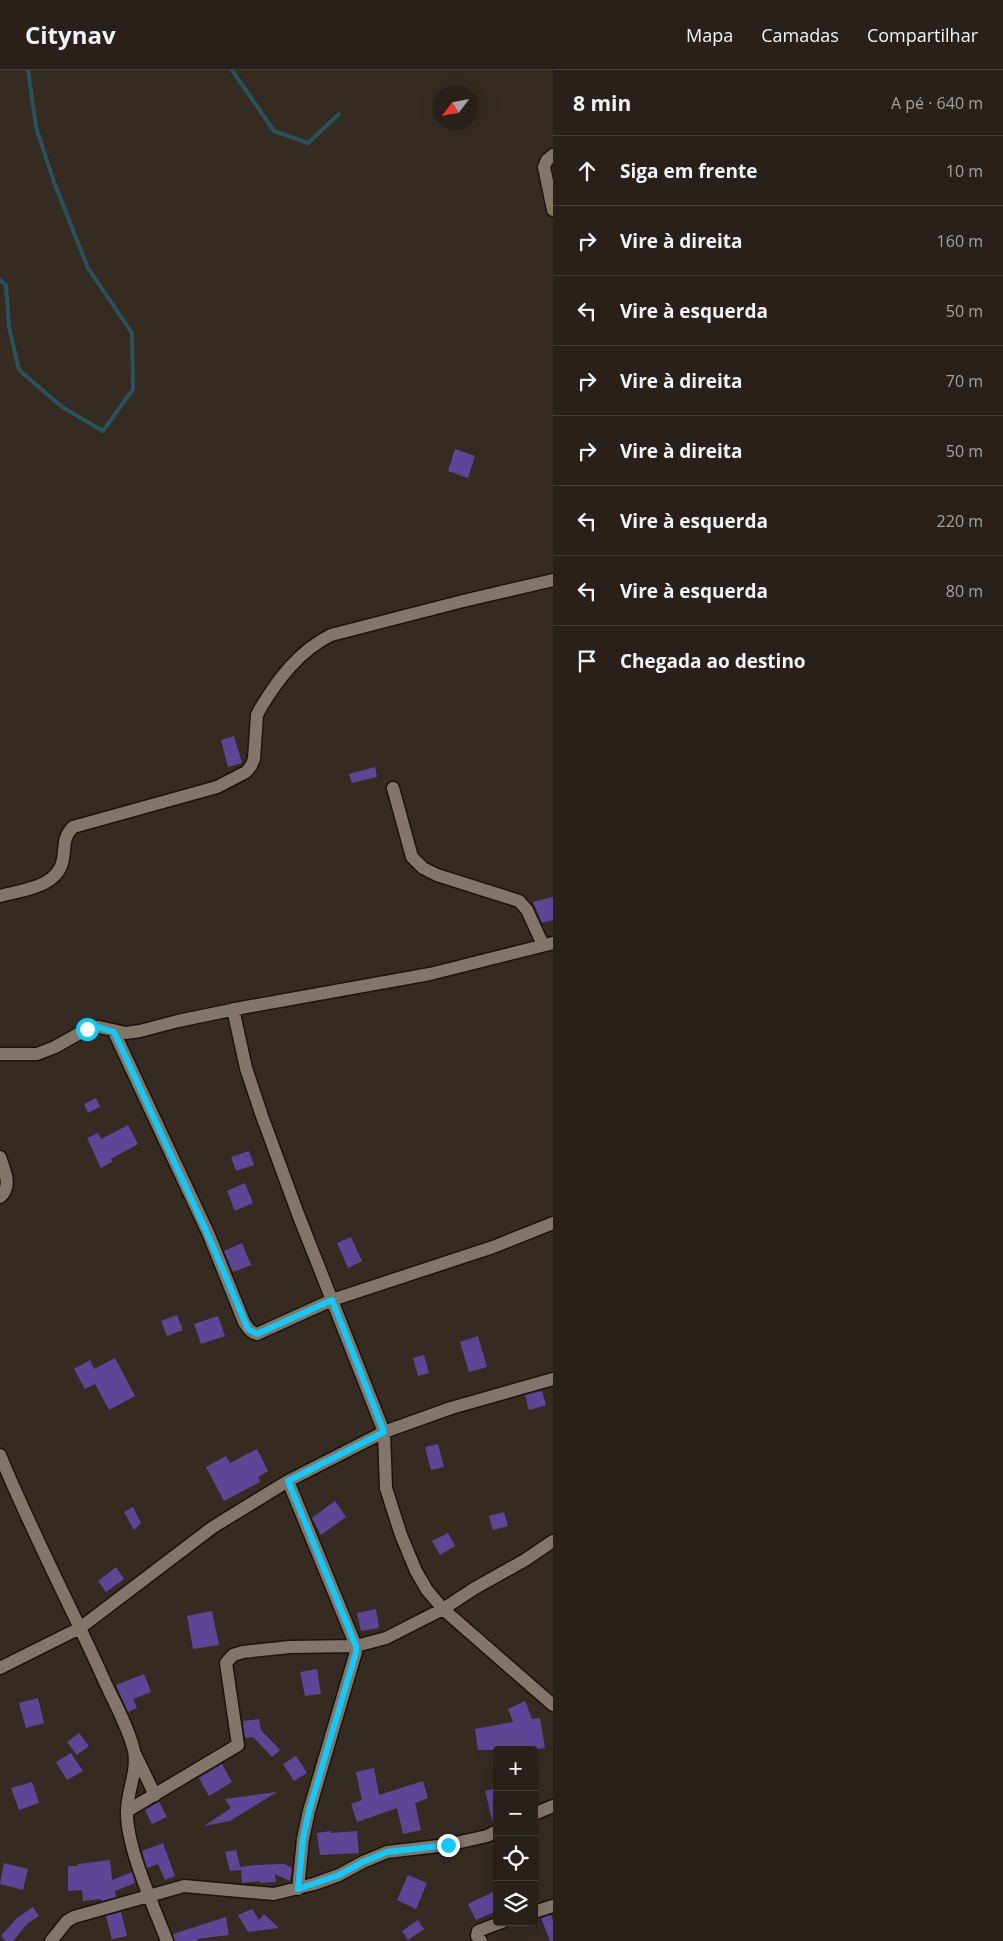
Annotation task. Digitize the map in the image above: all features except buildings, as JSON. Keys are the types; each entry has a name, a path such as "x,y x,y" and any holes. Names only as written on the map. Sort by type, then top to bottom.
{"street":[{"path":"553,155 547,160 544,167 553,210"},
{"path":"0,896 34,887 57,875 63,862 66,834 73,827 217,787 246,772 254,760 260,709 293,662 317,642 330,636 462,601 553,580"},
{"path":"0,1054 37,1054 54,1048 87,1029 98,1027 114,1032 126,1033 140,1031 233,1009 430,974 548,944 519,901 437,874 423,868 412,858 392,788"},
{"path":"233,1009 246,1068 262,1116 384,1432 386,1488 416,1571 426,1590 443,1609 553,1705"},
{"path":"114,1032 208,1235 248,1329 257,1334 332,1300 493,1247 553,1223"},
{"path":"0,1157 8,1180 6,1188 0,1197"},
{"path":"0,1668 80,1628 213,1527 288,1481 384,1432 451,1408 553,1379"},
{"path":"0,1455 127,1730 134,1752 155,1794"},
{"path":"288,1481 356,1646 349,1678 309,1811 303,1839 298,1889"},
{"path":"127,1811 238,1745 226,1663 233,1655 243,1652 290,1647 356,1646 386,1638 443,1609 553,1542"},
{"path":"134,1752 133,1777 127,1811 129,1830 135,1854 167,1941"},
{"path":"538,1812 553,1806"},
{"path":"51,1941 68,1921 74,1917 184,1886 274,1894 298,1889 339,1875 387,1852 448,1845 493,1834"},
{"path":"538,1911 553,1906"},
{"path":"481,1941 478,1936 478,1930 493,1925"}],"waterway":[{"path":"0,280 6,285 9,327 19,370 62,407 103,431 133,389 132,333 88,268 54,182 36,127 28,70"},
{"path":"232,70 274,131 308,143 339,114"}],"route":[{"path":"87,1029 98,1027 107,1028 114,1032 208,1235 248,1329 257,1334 332,1300 384,1432 288,1481 354,1636 356,1646 356,1652 309,1811 303,1839 298,1889 339,1875 387,1852 448,1845"}]}
